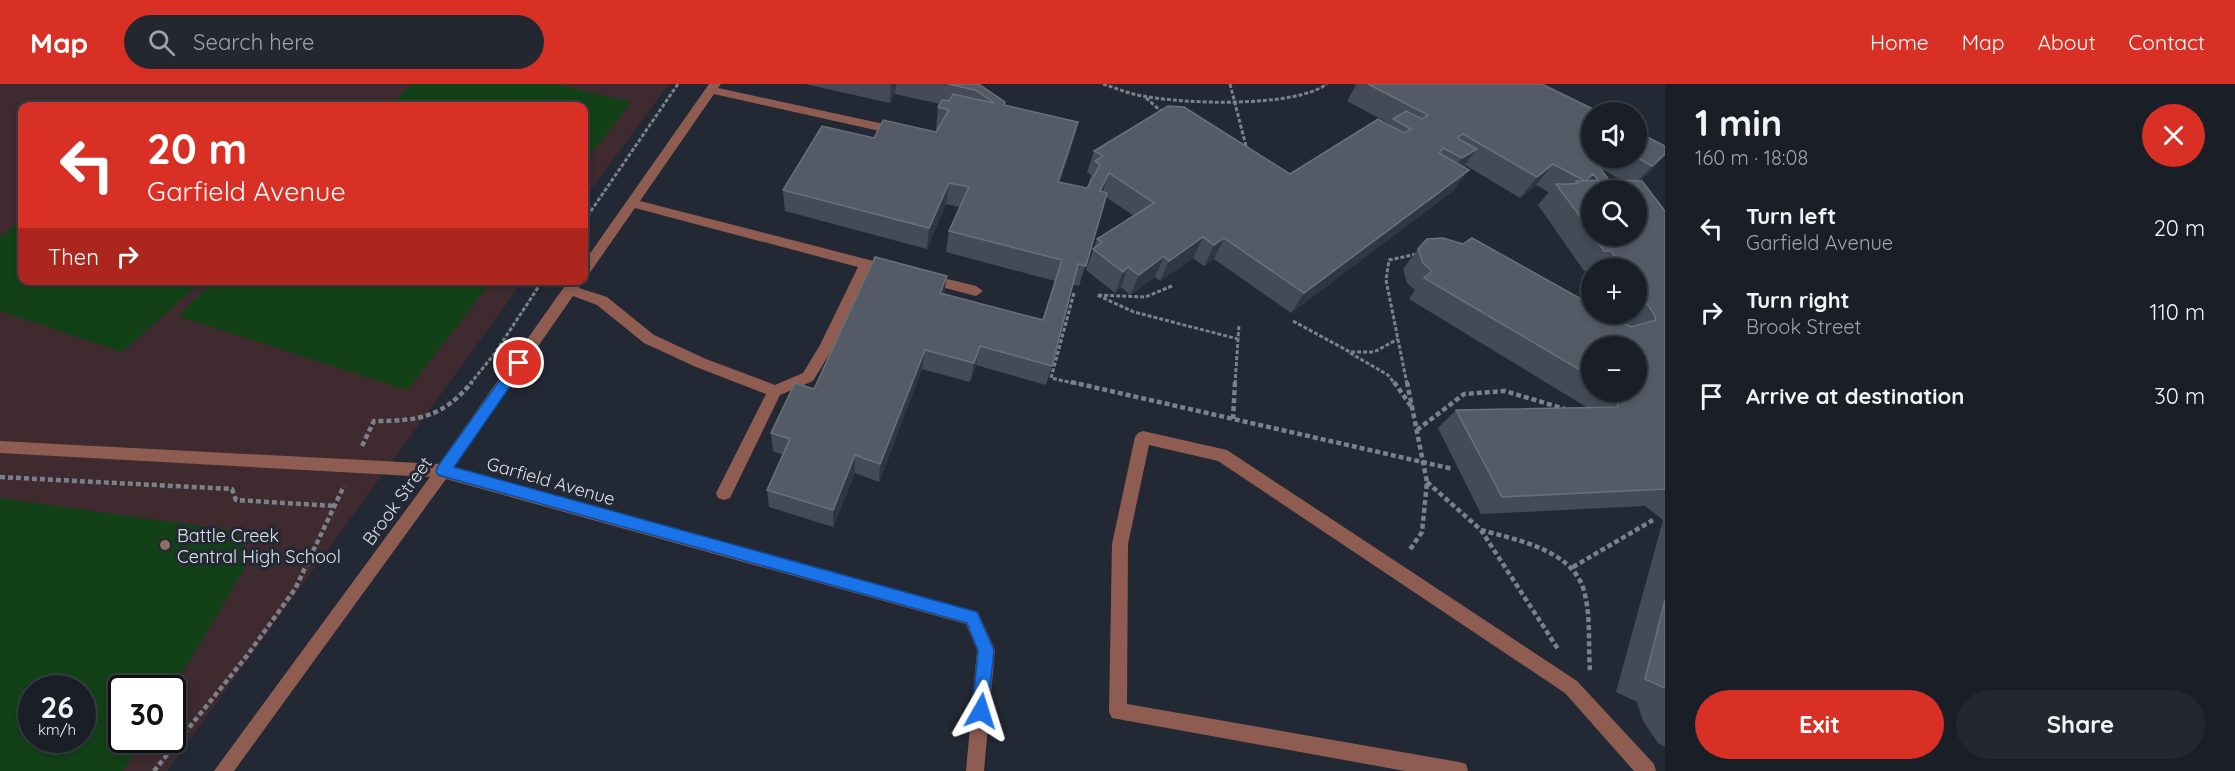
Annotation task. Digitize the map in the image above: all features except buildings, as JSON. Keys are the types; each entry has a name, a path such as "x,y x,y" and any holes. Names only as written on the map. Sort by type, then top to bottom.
{"street":[{"path":"588,265 713,87 893,130"},
{"path":"631,203 976,291"},
{"path":"724,493 775,391 808,377 826,348 866,264"},
{"path":"573,286 602,301 649,339 701,363 775,391"},
{"name":"Brook Street","path":"223,771 443,471 573,286"},
{"path":"1459,771 1118,712 1120,544 1143,437 1222,455 1571,687 1647,771"},
{"name":"Garfield Avenue","path":"0,447 443,471 972,618 986,650 975,771"}],"path":[{"path":"588,215 678,84"},
{"path":"1103,84 1145,97 1190,102 1301,97 1328,85 1326,84"},
{"path":"1230,84 1249,158"},
{"path":"1145,97 1172,118"},
{"path":"1403,559 1422,532 1427,482 1386,280 1389,260 1420,254"},
{"path":"374,421 403,421 436,414 469,387 540,285"},
{"path":"1172,286 1144,297 1097,295 1134,312 1238,339"},
{"path":"1074,293 1051,378 1453,469"},
{"path":"1293,321 1388,375 1412,407"},
{"path":"1233,419 1239,325"},
{"path":"1350,352 1374,352 1398,339"},
{"path":"1417,430 1464,394 1505,391 1567,409"},
{"path":"0,477 232,489 236,500 335,506 295,589 246,657 154,771"},
{"path":"1427,482 1481,530 1561,653"},
{"path":"1573,567 1653,520"},
{"path":"1481,530 1532,545 1573,567 1584,590 1590,677 1583,671"}],"shaded area":[{"name":"Battle Creek Central High School","path":"0,84 669,84 588,194 588,102 18,102 18,285 520,285 186,745 186,675 108,675 108,753 180,753 167,771 0,771"}],"green space":[{"path":"412,84 554,84 631,102 588,158 588,102 393,102"},
{"path":"18,222 18,285 197,285 122,352 0,311 0,237"},
{"path":"210,285 489,285 407,390 178,316"},
{"path":"0,498 237,531 249,561 181,675 108,675 108,753 134,753 123,771 0,771"}],"place":[{"name":"Battle Creek Central High School","path":"165,545"}],"route":[{"path":"519,363 443,471 972,618 986,650 981,711"}]}
